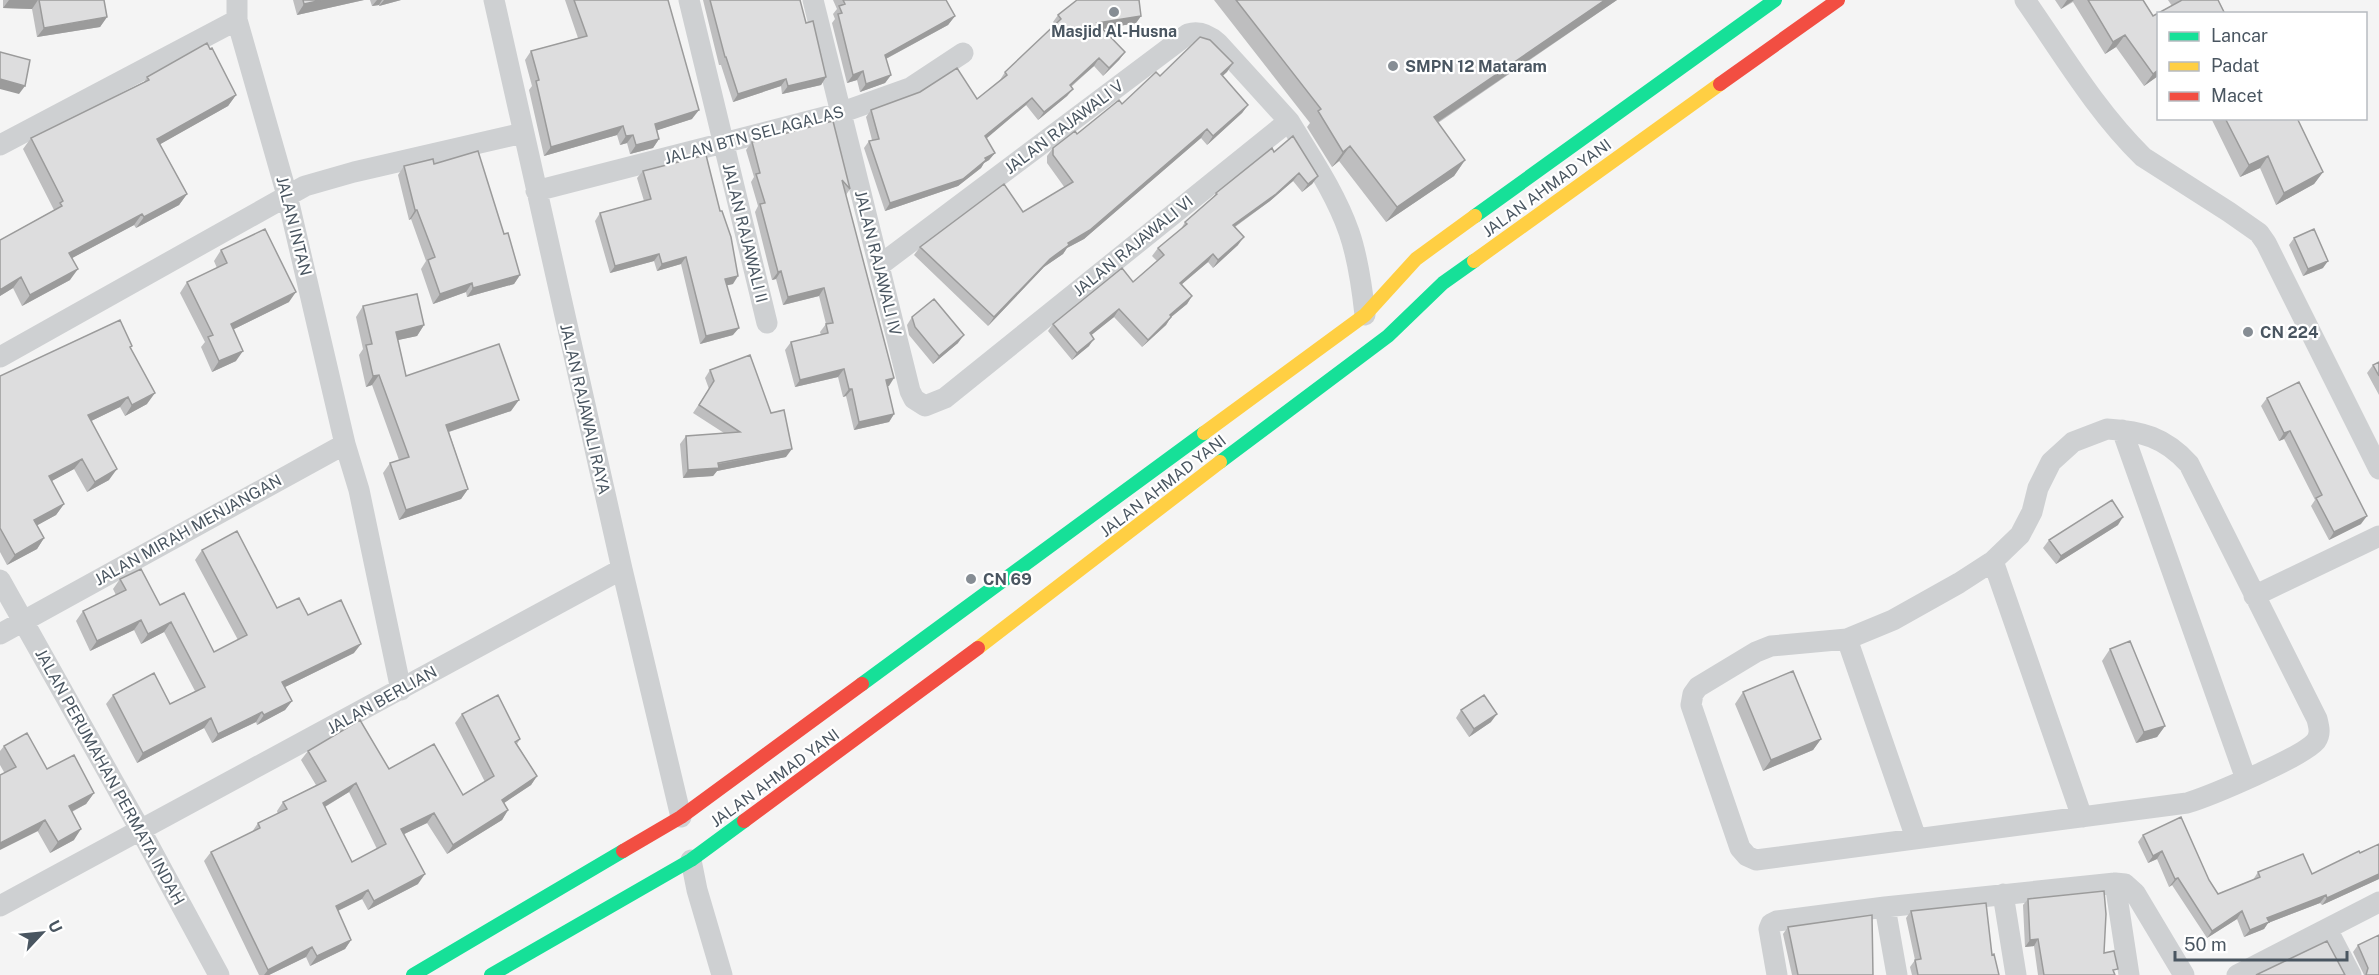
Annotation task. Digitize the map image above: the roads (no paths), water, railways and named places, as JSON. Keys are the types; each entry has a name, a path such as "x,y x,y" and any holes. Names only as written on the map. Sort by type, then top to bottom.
{"highway":[{"path":"413,975 681,817 1371,310 1416,259 1749,8 1775,0"},
{"name":"JALAN AHMAD YANI","path":"491,975 691,860 1016,620 1388,336 1443,283 1838,0"}],"street":[{"name":"JALAN RAJAWALI RAYA","path":"494,0 522,133 681,817"},
{"name":"JALAN RAJAWALI II","path":"689,0 767,323"},
{"name":"JALAN RAJAWALI IV","path":"813,0 910,391 914,399 925,406"},
{"path":"2025,0 2111,123 2143,157 2259,233 2275,258 2379,469"},
{"path":"0,145 237,10"},
{"name":"JALAN INTAN","path":"237,10 287,195 344,439 359,490 401,690"},
{"name":"JALAN RAJAWALI V","path":"880,265 1188,34 1195,32 1208,36 1246,72 1288,121"},
{"name":"JALAN BTN SELAGALAS","path":"536,191 840,113 910,88 963,53"},
{"path":"1288,121 1332,193 1349,232 1371,310"},
{"name":"JALAN RAJAWALI VI","path":"925,406 945,398 1288,121"},
{"path":"0,357 305,186 354,172 522,133"},
{"path":"2107,429 2147,434 2166,444 2189,464 2317,719 2320,731 2317,740 2302,752 2204,798 2187,803 1756,860 1747,856 1740,848 1691,705 1693,693 1698,687 1756,652 1771,646 1847,639 1893,620 1994,561 2020,536 2032,512 2038,488 2051,462 2073,442 2107,429"},
{"path":"2122,430 2246,779"},
{"name":"JALAN MIRAH MENJANGAN","path":"0,634 344,439"},
{"path":"2254,596 2379,536"},
{"path":"1994,561 2082,817"},
{"name":"JALAN BERLIAN","path":"0,906 622,569"},
{"name":"JALAN PERUMAHAN PERMATA INDAH","path":"0,580 219,975"},
{"path":"1847,639 1916,838"},
{"path":"691,860 697,890 722,975"},
{"path":"2115,883 2129,975"},
{"path":"1777,975 1769,929 1771,924 1777,921 1885,907 2115,883 2125,884 2135,893 2184,975"},
{"path":"2003,894 2016,975"},
{"path":"2237,975 2379,902"},
{"path":"1885,907 1897,975"},
{"path":"2327,929 2351,975"}],"place":[{"name":"Masjid Al-Husna","path":"1114,12"},
{"name":"SMPN 12 Mataram","path":"1393,66"},
{"name":"CN 224","path":"2248,332"},
{"name":"CN 69","path":"971,579"}]}
